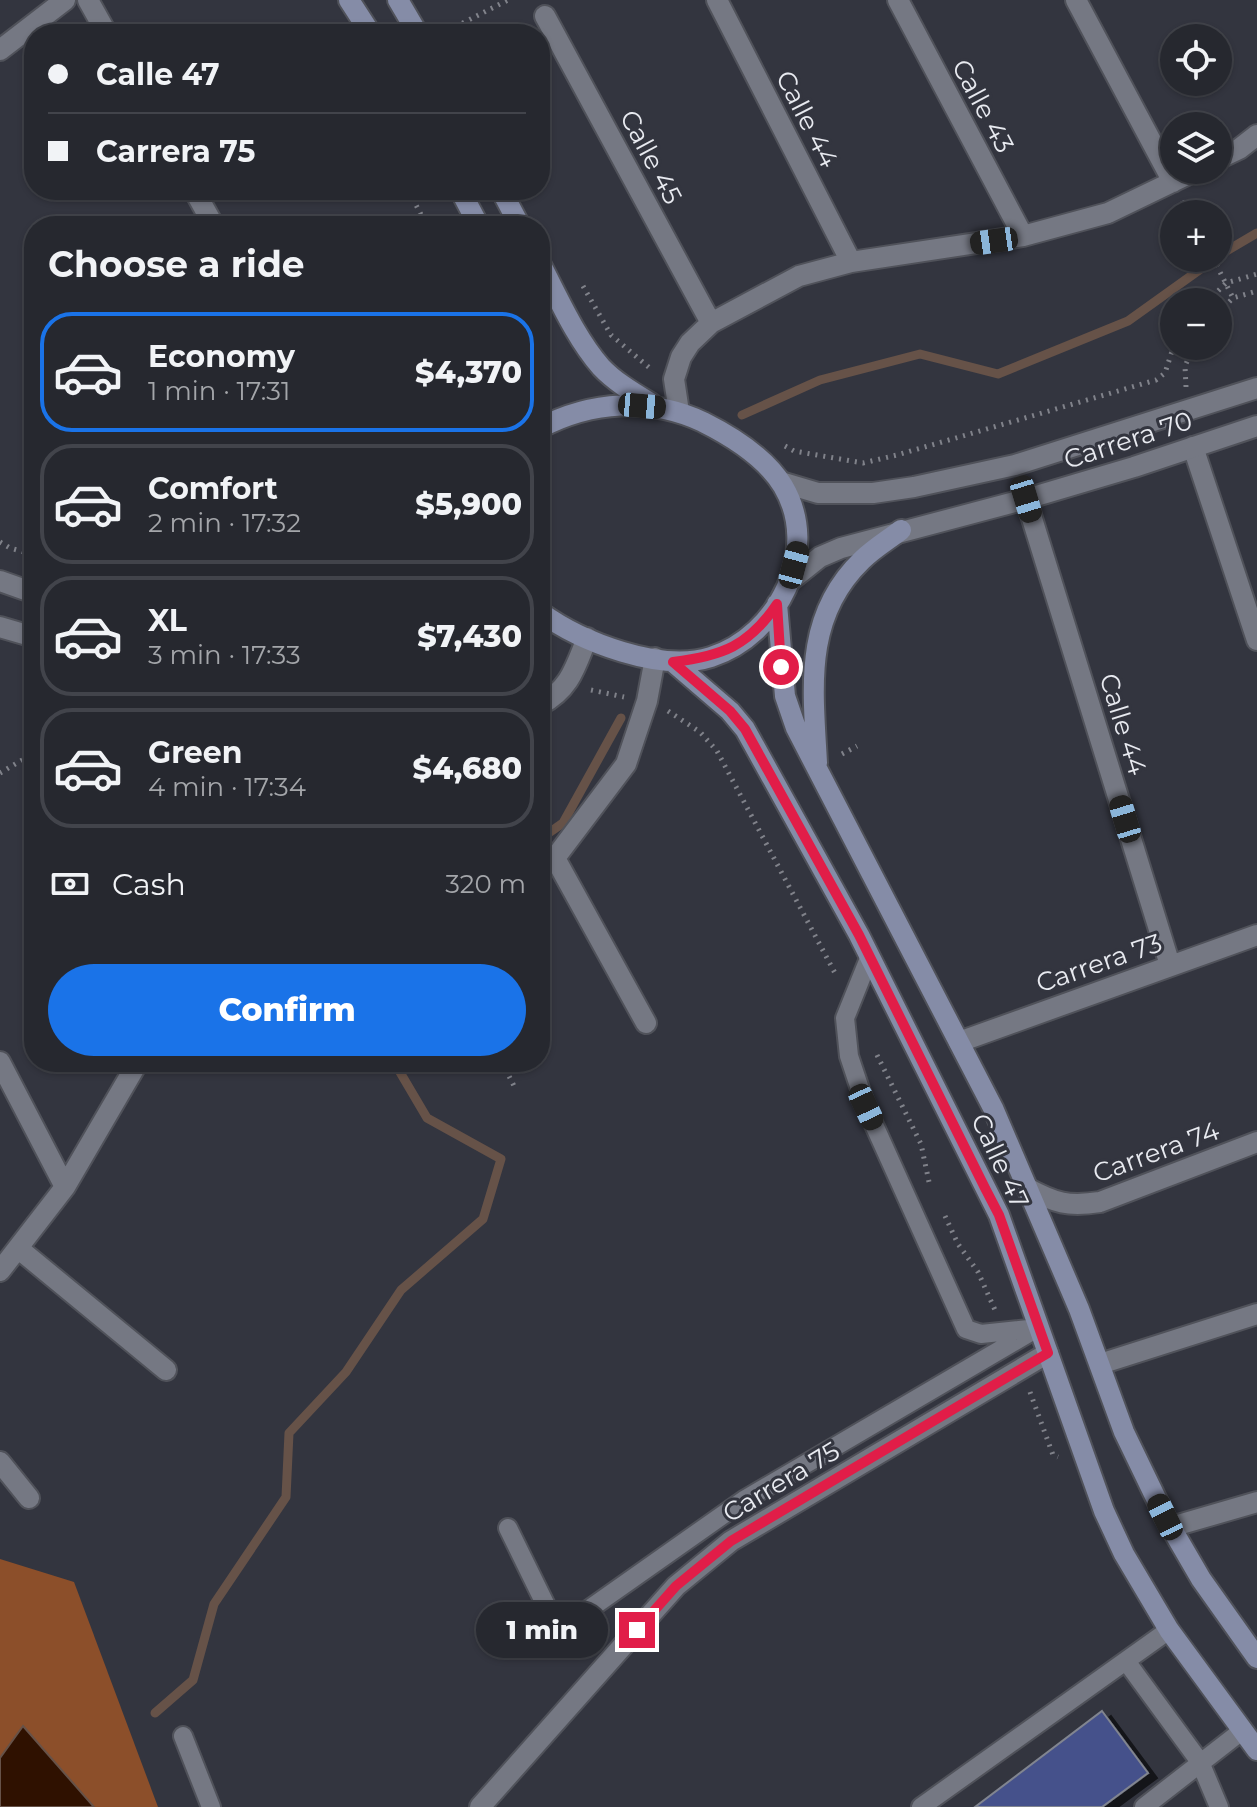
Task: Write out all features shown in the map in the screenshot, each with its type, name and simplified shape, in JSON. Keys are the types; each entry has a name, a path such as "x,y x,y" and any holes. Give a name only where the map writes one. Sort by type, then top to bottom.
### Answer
{"main road":[{"path":"349,0 365,24"},
{"path":"398,0 412,24"},
{"path":"550,281 584,344 602,368 621,385 669,410 723,431 757,457 781,482 796,520 798,548 790,581 752,636 709,658 664,660 587,638 550,618"},
{"path":"550,424 582,410 601,406 625,404 669,410"},
{"path":"817,767 813,668 818,634 834,594 862,560 901,530"},
{"name":"Calle 47","path":"777,604 785,696 796,728 993,1108 1100,1364 1124,1432 1171,1527 1201,1579 1257,1658"},
{"name":"Calle 47","path":"664,660 730,711 745,729 870,956 999,1215 1104,1511 1124,1554 1169,1630 1257,1750"}],"street":[{"path":"34,24 65,0"},
{"path":"88,0 101,24"},
{"name":"Calle 44","path":"717,0 851,262"},
{"name":"Calle 43","path":"898,0 1023,236"},
{"path":"1076,0 1160,158"},
{"name":"Calle 45","path":"545,16 549,24"},
{"name":"Calle 45","path":"550,25 711,323"},
{"path":"0,50 24,32"},
{"path":"1232,152 1257,135"},
{"path":"669,410 674,379 685,350 711,323 799,276 851,262 1023,236 1108,213 1169,184"},
{"name":"Carrera 70","path":"781,482 818,493 873,493 914,487 1015,465 1257,388"},
{"name":"Carrera 70","path":"790,581 820,557 841,548 1026,499 1257,426"},
{"path":"1193,447 1257,640"},
{"name":"Calle 44","path":"1026,499 1170,965"},
{"path":"0,581 24,589"},
{"path":"0,627 24,634"},
{"path":"550,700 569,681 587,638"},
{"path":"646,1023 555,858 626,764 664,660"},
{"name":"Carrera 73","path":"959,1042 1257,935"},
{"path":"0,1062 65,1187"},
{"path":"0,1271 65,1187 132,1072"},
{"name":"Carrera 74","path":"1027,1188 1054,1202 1075,1206 1100,1202 1257,1142"},
{"path":"19,1249 166,1370"},
{"path":"1100,1364 1257,1314"},
{"name":"Carrera 75","path":"480,1807 676,1586 731,1541 1048,1353"},
{"path":"0,1462 29,1498"},
{"path":"1171,1527 1257,1502"}],"lane":[{"path":"870,956 845,1018 849,1056 866,1107 948,1294 966,1329 981,1334 1039,1327"},
{"path":"508,1528 554,1622 568,1624 744,1500 1039,1327"},
{"path":"921,1807 1169,1630"},
{"path":"1126,1661 1200,1762 1219,1807"},
{"path":"1144,1807 1243,1730"},
{"path":"183,1736 211,1807"}],"path":[{"path":"461,24 508,0"},
{"path":"1220,272 1233,298 1257,291"},
{"path":"1221,288 1226,283 1257,274"},
{"path":"583,285 611,335 654,372 674,379"},
{"path":"778,442 794,451 863,463 1156,380 1165,373 1169,360"},
{"path":"1186,411 1185,366 1188,360"},
{"path":"0,542 24,552"},
{"path":"0,773 24,759"},
{"path":"507,1072 515,1088"}],"shaded area":[{"path":"0,1559 74,1582 158,1807 0,1807"},
{"path":"23,1726 94,1807 0,1807 0,1758"}],"building":[{"path":"1102,1711 1148,1773 1102,1807 975,1807"}],"waterway":[{"path":"1232,248 1257,233"},
{"path":"742,415 820,380 920,354 998,374 1128,321 1196,272"},
{"path":"550,832 563,823 621,718"},
{"path":"155,1713 193,1680 214,1604 286,1497 289,1433 346,1372 401,1290 483,1219 501,1159 427,1118 400,1072"}],"route":[{"path":"637,1630 676,1586 731,1541 1048,1353 999,1215 859,935 779,786 745,729 730,711 673,662 709,658 731,648 752,636 777,604 781,667"}]}
